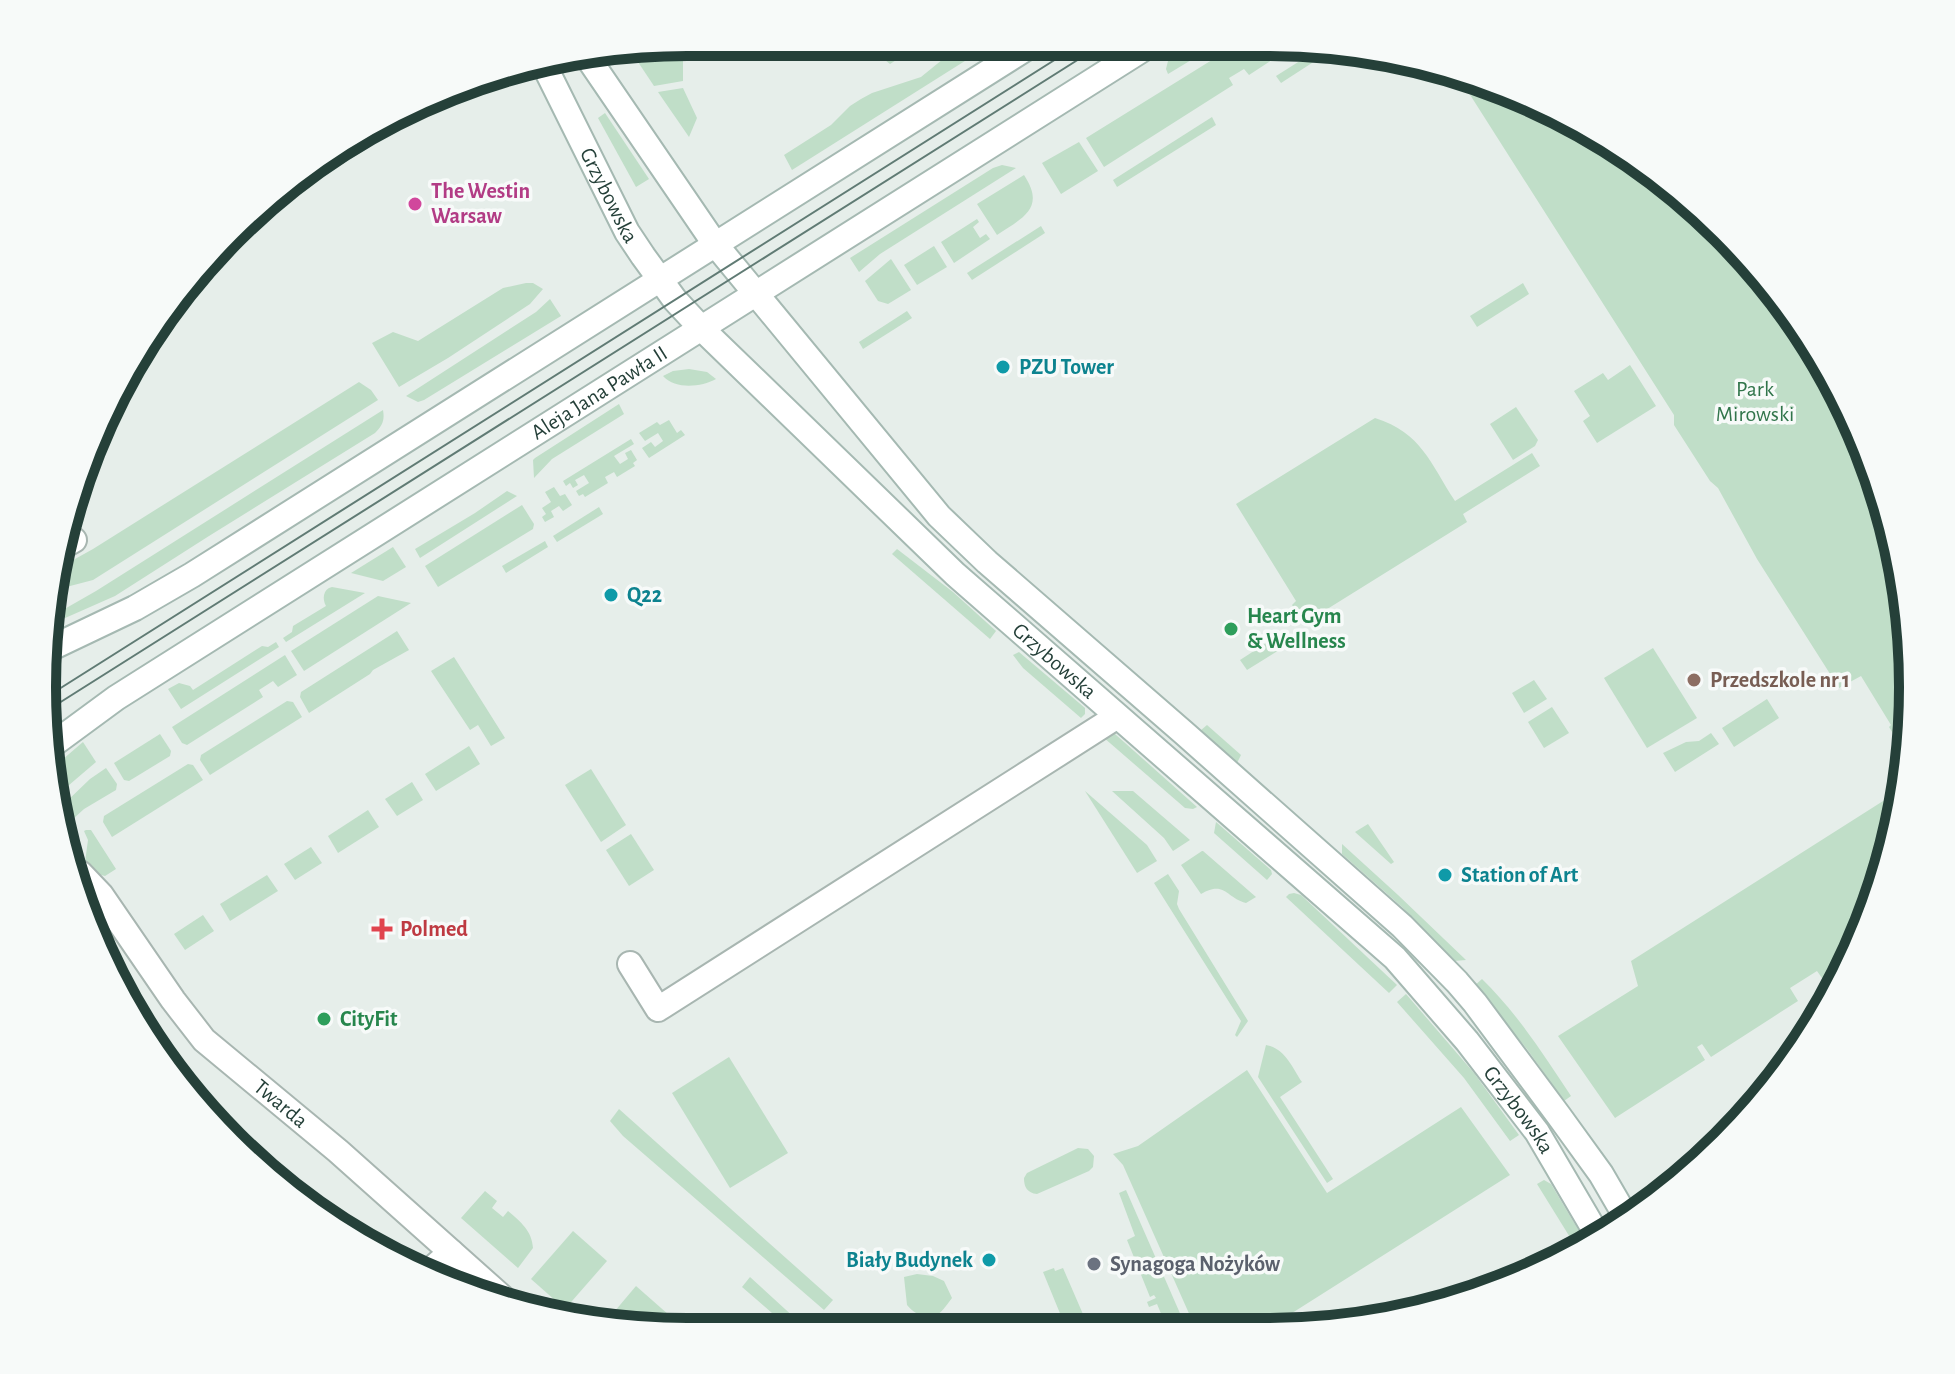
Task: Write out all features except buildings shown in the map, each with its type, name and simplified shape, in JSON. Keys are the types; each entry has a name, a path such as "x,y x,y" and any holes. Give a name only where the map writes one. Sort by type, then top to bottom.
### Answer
{"street":[{"path":"57,645 175,585 1014,56"},
{"name":"Aleja Jana Pawła II","path":"58,740 116,698 1132,56"},
{"name":"Grzybowska","path":"592,63 715,244 932,508 987,562 1402,926 1475,1003 1593,1162 1622,1210"},
{"name":"Grzybowska","path":"548,72 627,232 675,300 955,574 1395,958 1467,1041 1537,1132 1593,1228"},
{"path":"630,964 658,1009 1116,717"},
{"name":"Twarda","path":"86,879 101,895 204,1040 338,1151 490,1287"},
{"path":"436,1265 451,1252"}],"green space":[{"path":"683,56 683,81 654,86 635,58"},
{"path":"880,56 902,56 890,64"},
{"path":"947,56 973,56 792,170 784,155 831,125 850,106 872,93 921,77"},
{"path":"1171,56 1198,56 1168,74"},
{"path":"1218,56 1278,56 1249,75 1244,69 1229,78 1233,85 1104,167 1086,138"},
{"path":"1306,57 1320,58 1281,83 1276,76"},
{"name":"Park Mirowski","path":"1465,87 1547,121 1619,162 1652,186 1714,241 1769,303 1793,336 1834,408 1851,446 1877,524 1887,564 1898,646 1897,740 1861,676 1839,688 1757,559 1718,488 1710,481 1674,425 1674,415"},
{"path":"683,88 697,118 689,137 658,92"},
{"path":"605,113 649,179 636,187 598,118"},
{"path":"1212,117 1216,125 1117,187 1113,180"},
{"path":"1079,142 1098,171 1061,194 1042,163"},
{"path":"1002,165 1016,168 880,254 859,272 850,258"},
{"path":"1024,175 1033,196 1032,204 1023,217 997,235 977,204"},
{"path":"977,219 979,222 973,227 980,238 986,234 990,239 954,263 941,242"},
{"path":"1041,226 1045,233 972,280 967,273"},
{"path":"934,246 947,267 917,285 904,265"},
{"path":"891,259 911,290 888,304 878,301 865,281"},
{"path":"526,283 543,289 530,304 399,387 372,343 393,332 418,341 503,288"},
{"path":"1523,283 1529,294 1477,327 1470,316"},
{"path":"550,299 561,316 424,400 418,402 406,396 536,312"},
{"path":"907,311 912,318 863,349 859,342"},
{"path":"1630,365 1656,406 1597,443 1583,421 1590,416 1574,391 1603,373 1608,380"},
{"path":"689,369 707,372 716,379 689,386 675,384 663,376"},
{"path":"359,382 371,390 378,400 93,580 64,588 68,563"},
{"path":"619,404 624,414 552,459 534,478 535,458"},
{"path":"1516,407 1538,440 1535,446 1513,460 1490,424"},
{"path":"383,410 382,423 375,433 115,596 59,620 60,611"},
{"path":"1375,418 1391,424 1414,441 1455,501 1532,453 1540,466 1463,514 1467,522 1308,621 1304,615 1300,618 1292,605 1296,601 1236,504"},
{"path":"669,420 677,433 681,430 685,435 649,458 642,448 651,442 655,447 663,441 658,433 645,441 639,433 657,422 660,425"},
{"path":"631,439 634,444 614,456 620,464 628,459 625,453 631,450 637,460 633,463 635,466 617,477 614,472 605,477 608,483 585,497 583,494 579,496 576,491 589,483 584,475 575,480 578,485 573,488 570,483 566,486 563,481"},
{"path":"554,487 560,496 565,494 572,505 563,511 559,506 551,511 554,517 545,522 542,517 546,514 542,508 551,502 545,492"},
{"path":"507,491 517,496 420,558 415,549"},
{"path":"522,505 534,524 533,529 438,587 425,566"},
{"path":"599,507 603,514 557,542 553,536"},
{"path":"545,541 548,547 506,573 502,566"},
{"path":"393,547 406,567 383,581 351,573"},
{"path":"897,549 953,592 996,631 990,639 892,554"},
{"path":"332,587 365,593 286,642 283,638 292,632 293,626 326,606 324,595"},
{"path":"378,596 411,603 304,671 291,651"},
{"path":"397,631 409,650 309,713 300,697 301,692"},
{"path":"1280,634 1287,645 1247,670 1240,660"},
{"path":"276,642 279,647 181,709 168,689 179,683 193,690 262,646 268,647"},
{"path":"1653,648 1697,718 1647,748 1604,678"},
{"path":"1019,652 1085,708 1081,718 1023,668 1013,655"},
{"path":"285,655 297,675 278,687 273,681 259,690 263,697 187,745 182,743 172,727"},
{"path":"454,657 505,738 491,746 478,725 470,730 431,671"},
{"path":"1534,680 1547,699 1524,713 1512,693"},
{"path":"1767,699 1779,718 1734,747 1722,728"},
{"path":"287,701 293,702 302,717 210,775 200,760 201,755"},
{"path":"1552,707 1569,733 1544,748 1528,722"},
{"path":"1207,725 1241,755 1237,763 1200,731"},
{"path":"1711,733 1719,744 1675,772 1663,753 1686,742 1699,741"},
{"path":"160,734 171,751 170,756 129,781 124,780 114,763"},
{"path":"1115,734 1197,807 1185,808 1103,737"},
{"path":"83,742 96,762 64,789 60,761"},
{"path":"469,746 480,764 436,791 425,774"},
{"path":"188,764 193,765 203,780 112,837 103,822 104,816"},
{"path":"106,768 117,784 116,790 73,819 67,802"},
{"path":"591,769 626,825 601,842 565,785"},
{"path":"412,782 423,800 397,816 385,799"},
{"path":"1085,791 1147,845 1157,861 1137,873"},
{"path":"1112,791 1133,791 1190,840 1173,851 1164,838"},
{"path":"1889,797 1866,890 1825,982 1817,971 1790,988 1798,1001 1711,1057 1702,1044 1697,1047 1705,1060 1615,1118 1558,1036 1638,986 1631,961"},
{"path":"368,810 379,827 338,853 328,836"},
{"path":"1216,822 1271,870 1272,874 1267,880 1214,833"},
{"path":"1368,824 1394,862 1391,864 1355,832"},
{"path":"86,830 91,830 116,869 105,876 89,872 85,862"},
{"path":"631,834 654,870 629,886 606,850"},
{"path":"1342,844 1466,960 1454,961 1402,907 1342,854"},
{"path":"311,847 322,863 295,880 284,864"},
{"path":"1203,851 1256,897 1246,903 1221,889 1201,894 1181,865"},
{"path":"1168,874 1179,891 1179,909 1248,1021 1237,1037 1235,1035 1241,1021 1154,883"},
{"path":"267,875 278,891 230,921 220,904"},
{"path":"1294,893 1301,895 1397,985 1389,993 1286,897"},
{"path":"203,915 214,931 185,950 174,934"},
{"path":"1482,979 1518,1020 1571,1096 1564,1101 1527,1049 1474,986"},
{"path":"1406,994 1474,1073 1519,1135 1510,1141 1464,1078 1397,1002"},
{"path":"1266,1045 1283,1054 1302,1082 1280,1097 1333,1179 1327,1183 1258,1077"},
{"path":"729,1057 788,1153 730,1188 672,1093"},
{"path":"1247,1070 1327,1193 1461,1107 1510,1175 1285,1318 1191,1318 1123,1165 1113,1154 1138,1146"},
{"path":"619,1109 833,1300 824,1310 623,1136 610,1121"},
{"path":"1078,1148 1088,1149 1094,1156 1093,1167 1089,1171 1037,1194 1027,1189 1024,1178 1027,1173"},
{"path":"1544,1180 1551,1184 1581,1235 1572,1240 1537,1184"},
{"path":"1126,1190 1182,1318 1163,1318 1157,1304 1149,1307 1147,1302 1156,1298 1154,1295 1150,1297 1127,1240 1135,1236 1119,1193"},
{"path":"485,1191 497,1201 492,1208 503,1217 508,1211 528,1232 533,1248 518,1268 461,1218"},
{"path":"573,1231 607,1261 567,1307 561,1305 531,1279"},
{"path":"1063,1268 1085,1318 1062,1318 1043,1272"},
{"path":"917,1274 944,1281 952,1298 934,1316 921,1316 907,1305 904,1277"},
{"path":"750,1277 795,1318 768,1318 772,1313 742,1287"},
{"path":"636,1286 672,1318 646,1317 613,1314"}],"tram line":[{"path":"56,691 1061,56"},
{"path":"56,705 1084,56"}],"place":[{"name":"The Westin Warsaw","path":"415,204"},
{"name":"PZU Tower","path":"1003,367"},
{"name":"Q22","path":"611,595"},
{"name":"Heart Gym & Wellness","path":"1231,629"},
{"name":"Przedszkole nr 1","path":"1694,680"},
{"name":"Station of Art","path":"1445,875"},
{"name":"Polmed","path":"382,929"},
{"name":"CityFit","path":"324,1019"},
{"name":"Biały Budynek","path":"989,1260"},
{"name":"Synagoga Nożyków","path":"1094,1264"}]}
